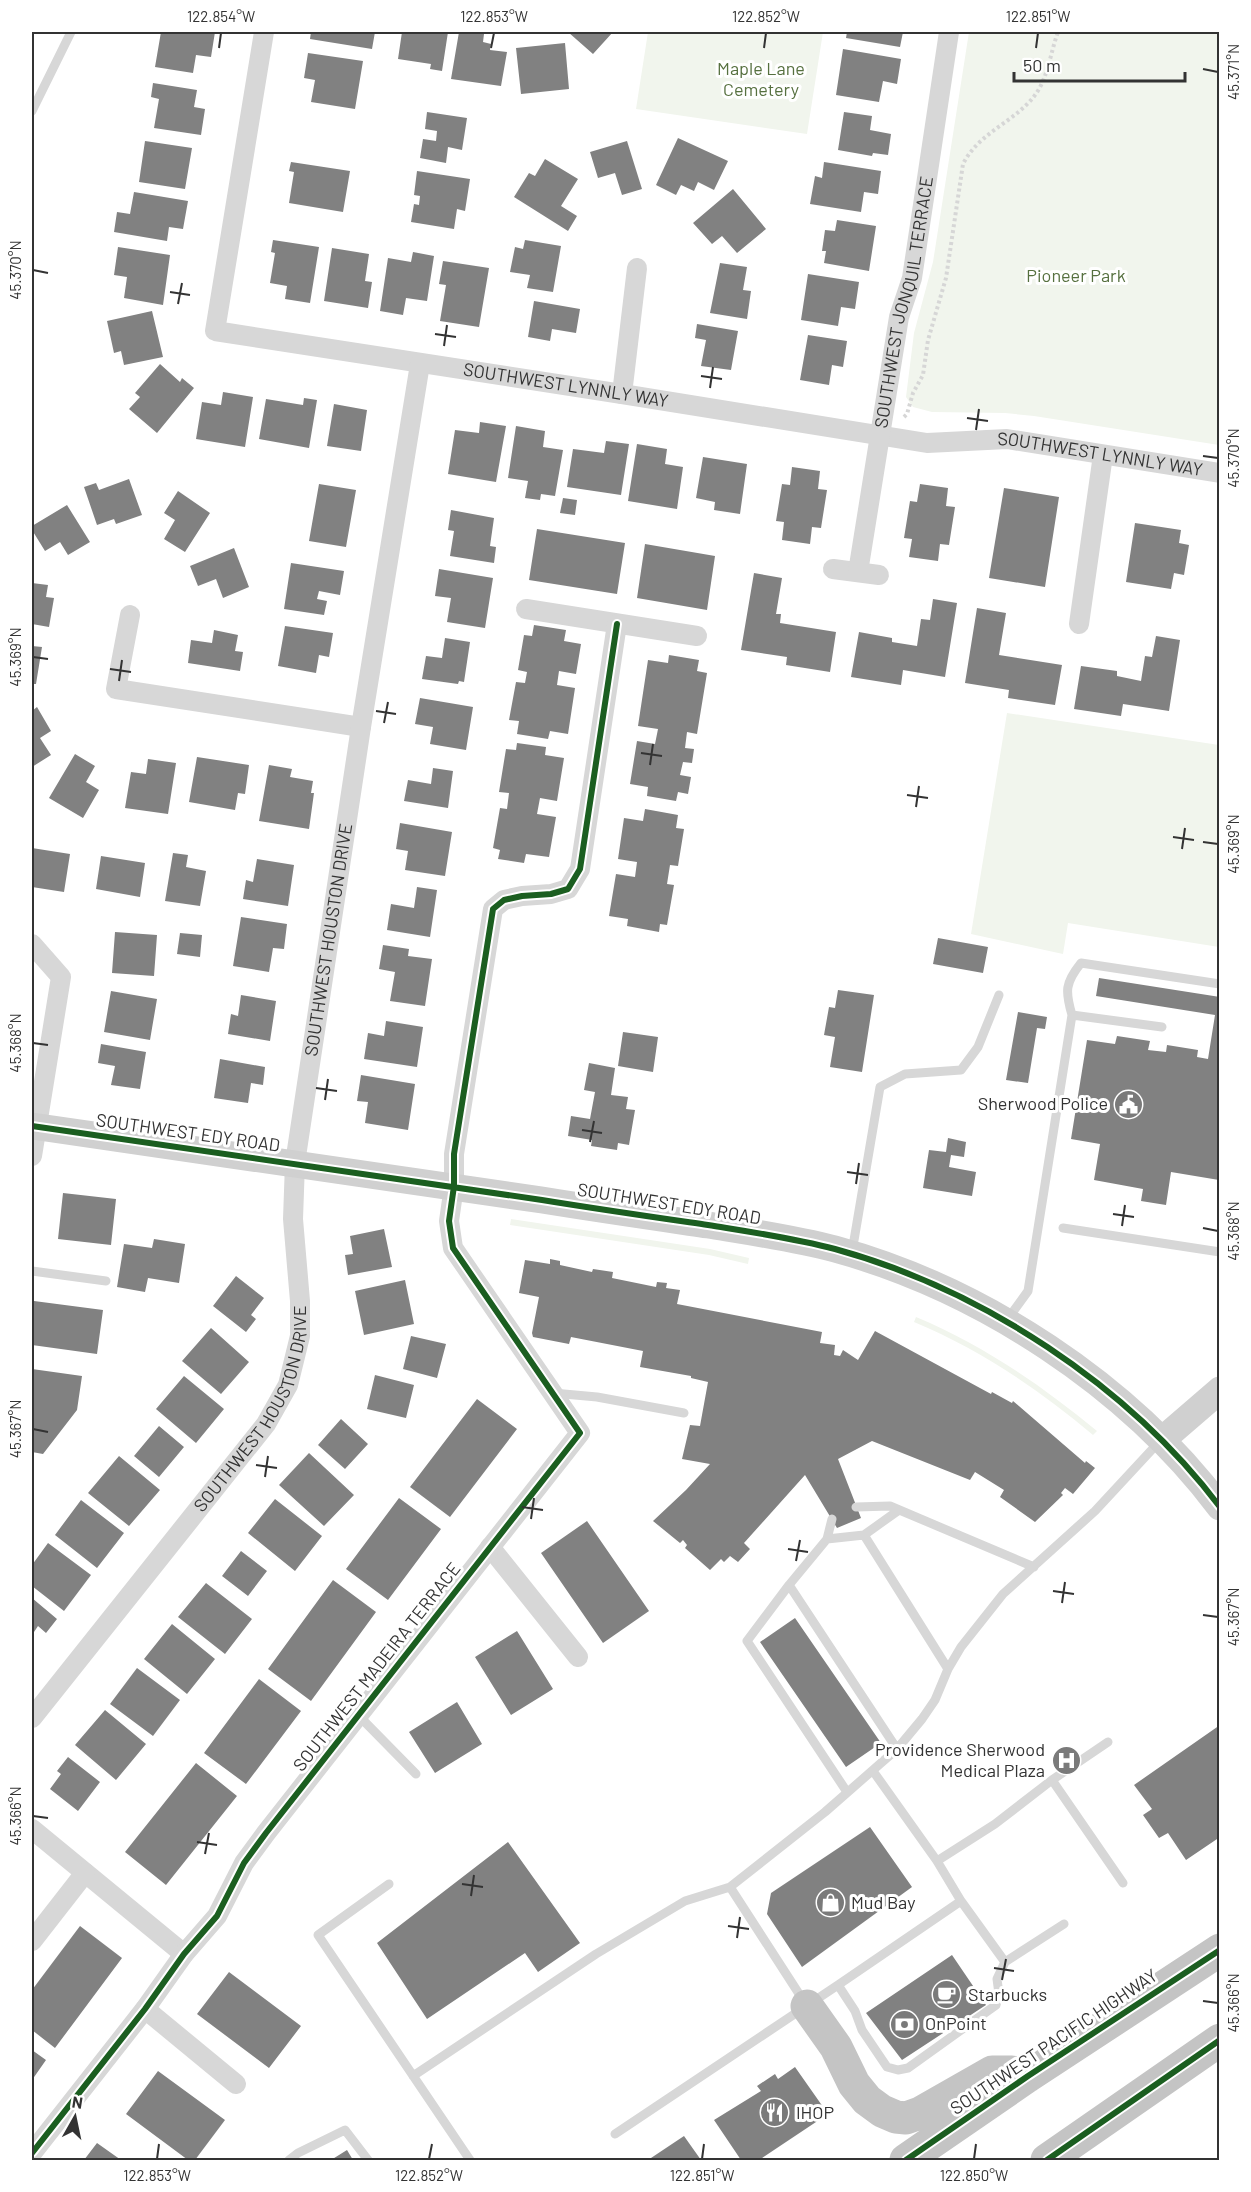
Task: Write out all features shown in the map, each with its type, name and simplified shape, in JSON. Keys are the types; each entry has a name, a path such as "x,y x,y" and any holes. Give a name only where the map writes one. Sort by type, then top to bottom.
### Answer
{"highway":[{"name":"SOUTHWEST PACIFIC HIGHWAY","path":"906,2160 1028,2076 1220,1950"},
{"path":"807,2006 836,2047 854,2084 867,2100 882,2111 896,2116 906,2118 920,2113 992,2072 1012,2072 1028,2076"},
{"path":"1047,2160 1220,2040"}],"main road":[{"name":"SOUTHWEST EDY ROAD","path":"33,1126 454,1186 786,1238 851,1254 925,1281 1006,1322 1064,1358 1162,1440 1200,1480 1220,1507"},
{"path":"1162,1440 1220,1390"}],"street":[{"name":"SOUTHWEST LYNNLY WAY","path":"264,32 215,332 622,394 927,444 1007,440 1220,473"},
{"name":"SOUTHWEST JONQUIL TERRACE","path":"858,572 899,317 912,278 949,32"},
{"path":"622,394 637,268"},
{"name":"SOUTHWEST HOUSTON DRIVE","path":"32,1719 266,1424 288,1385 300,1336 300,1301 293,1219 295,1163 361,728 420,364"},
{"path":"1079,624 1103,455"},
{"path":"833,569 879,575"},
{"path":"526,609 697,636"},
{"path":"130,615 116,689 361,728"},
{"name":"SOUTHWEST MADEIRA TERRACE","path":"32,2152 145,2009 184,1954 217,1916 244,1863 266,1833 580,1432 453,1248 449,1221 454,1186 454,1154 493,909 504,900 551,894 568,889 580,869 617,624"},
{"path":"32,944 61,977 33,1126 32,1155"},
{"path":"490,1547 578,1657"},
{"path":"32,1829 184,1954"},
{"path":"32,1941 85,1873"},
{"path":"145,2009 236,2084"}],"lane":[{"path":"32,111 36,91 71,32"},
{"path":"1006,1322 1028,1291 1072,1015 1067,996 1069,978 1081,963 1220,984"},
{"path":"851,1254 880,1087 904,1074 961,1070 978,1047 999,995"},
{"path":"1072,1015 1162,1027"},
{"path":"1063,1228 1220,1252"},
{"path":"32,1271 106,1281"},
{"path":"552,1392 597,1397 684,1413"},
{"path":"413,2076 596,1954 685,1901 730,1887 873,1771 897,1749 922,1719 935,1700 948,1669 968,1637 1002,1594 1095,1511 1162,1440"},
{"path":"856,1507 890,1506 1034,1567"},
{"path":"827,1539 864,1535 899,1510"},
{"path":"832,1519 827,1539 747,1641 848,1792"},
{"path":"864,1535 948,1669"},
{"path":"789,1585 897,1749"},
{"path":"358,1715 416,1773"},
{"path":"937,1861 995,1824 1052,1780 1108,1742"},
{"path":"873,1771 1005,1962"},
{"path":"1052,1780 1123,1883"},
{"path":"388,1884 318,1935 470,2160"},
{"path":"730,1887 807,2006"},
{"path":"615,2134 961,1901"},
{"path":"838,1985 855,2011 862,2030 887,2067 898,2070 908,2068 996,2005 999,1994 997,1979 1005,1962 1064,1924"},
{"path":"289,2160 298,2153 345,2130 368,2160"}],"path":[{"path":"880,436 907,414 913,393 923,375 928,340 946,278 963,164 969,152 977,144 1018,111 1038,90 1049,64 1058,32"}],"green space":[{"name":"Maple Lane Cemetery","path":"648,32 823,32 807,134 636,109"},
{"name":"Pioneer Park","path":"969,32 1219,32 1219,445 1034,416 1005,413 932,412 913,407 906,397 914,333 933,262"},
{"path":"1007,713 1219,745 1219,947 1068,923 1063,954 971,934"},
{"path":"511,1219 710,1249 749,1258 748,1264 709,1255 510,1225"},
{"path":"916,1317 965,1340 1011,1367 1097,1431 1093,1435 1030,1386 963,1345 914,1322"}],"building":[{"path":"161,32 215,32 211,57 196,55 193,73 155,67"},
{"path":"311,32 375,32 372,49 310,39"},
{"path":"402,32 448,32 442,71 430,69 431,64 398,59"},
{"path":"459,32 484,34 483,42 491,44 490,50 507,52 501,86 451,79"},
{"path":"568,32 613,32 593,54"},
{"path":"847,32 903,32 900,47 846,38"},
{"path":"565,43 569,89 521,94 516,48"},
{"path":"843,49 901,59 897,84 883,81 879,102 836,95"},
{"path":"308,53 363,61 355,109 311,102 315,80 304,78"},
{"path":"153,83 197,90 194,107 205,109 201,135 154,128 159,99 151,97"},
{"path":"427,112 467,118 462,150 448,147 446,163 420,158 423,139 436,141 437,131 425,129"},
{"path":"844,112 872,116 870,130 891,134 888,155 873,153 872,156 838,150"},
{"path":"678,138 728,161 714,190 698,182 694,191 681,185 676,195 656,185"},
{"path":"145,141 192,148 185,189 139,182"},
{"path":"627,141 642,189 622,195 615,173 598,178 590,152"},
{"path":"545,159 578,179 561,206 577,216 568,231 514,197 529,173 535,176"},
{"path":"291,162 350,171 343,212 289,203 294,172 289,171"},
{"path":"824,162 881,171 878,194 864,192 861,212 810,204 815,176 822,178"},
{"path":"417,171 470,179 465,211 457,209 454,229 411,222 414,204 419,205 420,196 414,195"},
{"path":"733,189 766,229 737,253 722,236 712,244 693,223"},
{"path":"134,192 188,201 183,229 169,227 167,241 114,232 117,212 130,214"},
{"path":"837,220 876,226 869,271 824,263 826,251 822,251 825,230 835,231"},
{"path":"273,240 319,247 310,303 285,299 287,286 270,283 275,253 271,252"},
{"path":"525,240 561,246 553,292 527,288 530,275 510,272 515,247 523,249"},
{"path":"118,247 170,255 163,305 124,298 127,277 114,275"},
{"path":"332,248 369,254 365,281 372,282 368,308 324,301"},
{"path":"413,252 434,256 427,301 406,298 403,315 380,311 388,258 411,262"},
{"path":"443,261 489,268 479,327 440,321 446,285 439,284"},
{"path":"720,263 747,267 743,290 751,291 747,319 710,313"},
{"path":"808,274 859,282 855,309 841,307 838,326 801,320"},
{"path":"534,301 580,309 576,333 552,329 550,341 528,337"},
{"path":"152,311 163,357 124,365 121,351 114,353 107,321"},
{"path":"697,324 738,331 731,370 701,366 706,340 695,338"},
{"path":"808,335 847,341 843,367 832,365 829,385 800,380"},
{"path":"160,364 180,382 182,378 194,388 157,433 129,409 140,397 135,393"},
{"path":"223,392 253,397 245,447 196,439 202,402 221,405"},
{"path":"304,398 317,400 309,448 259,439 266,399 303,405"},
{"path":"334,404 367,410 361,451 327,446"},
{"path":"480,422 506,426 496,482 448,474 455,430 479,433"},
{"path":"516,426 545,431 543,447 563,450 555,496 541,494 540,500 525,498 528,481 508,478"},
{"path":"606,441 629,444 621,495 567,487 573,449 604,453"},
{"path":"637,444 667,449 665,464 683,467 677,509 628,501"},
{"path":"703,457 747,464 740,514 714,510 715,502 696,498"},
{"path":"792,467 820,471 818,489 827,490 821,528 812,527 810,544 782,540 784,522 776,521 782,484 790,485"},
{"path":"129,479 142,515 116,524 114,519 97,525 84,487 96,483 99,490"},
{"path":"319,484 356,490 346,547 309,541"},
{"path":"920,484 948,488 946,506 955,507 949,545 940,544 938,561 909,557 912,539 904,538 910,501 917,502"},
{"path":"1004,488 1059,497 1045,587 989,578"},
{"path":"178,491 210,513 185,552 164,539 175,520 164,513"},
{"path":"563,498 577,500 575,515 560,513"},
{"path":"67,505 90,542 68,555 60,542 45,551 32,530 32,526"},
{"path":"451,510 494,518 490,546 496,547 494,563 450,556 454,531 448,530"},
{"path":"1135,523 1181,530 1179,543 1189,545 1184,575 1174,573 1171,589 1126,582"},
{"path":"537,529 625,543 617,594 529,580"},
{"path":"645,544 715,556 707,610 637,598"},
{"path":"234,548 249,587 223,598 216,579 198,586 190,566"},
{"path":"291,563 344,571 340,595 319,591 317,599 327,601 324,615 284,609"},
{"path":"439,569 493,578 485,628 447,622 451,598 435,596"},
{"path":"754,573 782,578 776,614 781,614 780,623 836,632 830,672 786,665 787,657 741,650"},
{"path":"32,583 48,585 46,597 54,598 49,627 32,624"},
{"path":"933,599 957,603 945,677 903,670 901,685 851,677 859,632 892,638 892,642 917,646 921,619 930,620"},
{"path":"977,608 1006,613 999,655 1062,665 1055,705 1008,698 1009,690 965,683"},
{"path":"534,625 566,630 564,641 581,644 576,674 559,671 557,685 575,688 568,734 550,731 548,739 517,734 519,721 509,720 516,682 525,683 527,672 518,670 524,635 532,636"},
{"path":"285,626 333,633 329,657 319,655 316,673 278,666"},
{"path":"214,630 238,635 235,651 243,652 240,671 188,663 191,640 212,643"},
{"path":"1156,636 1180,640 1169,711 1123,704 1121,716 1074,709 1081,666 1117,671 1117,676 1141,681 1145,656 1152,657"},
{"path":"445,638 470,642 464,682 459,681 458,684 422,679 426,656 442,658"},
{"path":"32,646 42,647 36,684 32,684"},
{"path":"669,655 699,660 697,671 707,673 697,734 687,732 685,748 694,749 692,763 683,762 680,775 691,777 688,794 678,792 676,801 647,796 648,787 630,784 637,741 655,744 658,729 638,726 648,660 668,663"},
{"path":"420,698 473,707 466,750 430,744 433,727 415,724"},
{"path":"37,707 51,731 40,738 51,755 32,767 32,711"},
{"path":"517,743 546,747 545,755 564,758 557,801 540,798 537,814 556,817 549,857 526,854 524,863 498,859 500,850 493,848 500,808 507,809 509,793 499,792 506,749 516,750"},
{"path":"75,754 95,766 86,782 99,790 83,818 49,798"},
{"path":"197,757 249,765 245,794 238,793 235,810 189,802"},
{"path":"148,759 176,763 168,814 125,808 131,772 146,774"},
{"path":"269,765 292,769 290,777 313,781 311,793 314,793 309,829 259,821"},
{"path":"433,768 453,771 448,808 404,801 408,780 431,784"},
{"path":"645,809 678,815 676,828 684,829 678,866 670,865 667,884 674,885 667,925 660,924 659,932 627,926 628,919 609,916 616,874 635,877 637,862 618,859 624,818 643,821"},
{"path":"400,823 452,832 445,876 405,870 408,851 396,849"},
{"path":"32,848 70,854 64,892 32,887"},
{"path":"173,853 188,855 186,867 206,871 200,906 165,901"},
{"path":"101,856 145,863 140,897 96,889"},
{"path":"257,859 294,865 288,906 243,899 246,880 253,882"},
{"path":"417,887 437,890 430,937 387,930 391,904 414,908"},
{"path":"241,917 287,924 284,949 273,948 269,972 233,966"},
{"path":"115,932 157,935 154,976 112,973"},
{"path":"180,933 202,935 200,957 177,954"},
{"path":"938,938 988,947 983,973 933,964"},
{"path":"383,945 409,949 408,956 432,959 425,1006 390,1001 395,972 379,969"},
{"path":"1099,978 1220,997 1219,1180 1171,1172 1166,1205 1141,1201 1143,1189 1094,1180 1100,1144 1071,1139 1087,1040 1115,1044 1117,1036 1150,1041 1148,1050 1166,1052 1167,1045 1198,1050 1197,1057 1208,1059 1215,1015 1096,996"},
{"path":"838,990 874,995 862,1072 830,1067 835,1037 824,1035 829,1007 835,1008"},
{"path":"111,991 157,999 150,1040 104,1032"},
{"path":"241,995 276,1001 270,1041 228,1034 231,1014 238,1016"},
{"path":"1018,1012 1047,1017 1045,1029 1037,1028 1028,1083 1006,1080"},
{"path":"386,1021 423,1027 417,1067 364,1059 368,1033 384,1036"},
{"path":"623,1032 658,1037 653,1072 618,1066"},
{"path":"101,1044 146,1052 140,1089 111,1085 115,1066 98,1063"},
{"path":"220,1059 265,1067 263,1085 251,1083 248,1103 214,1098"},
{"path":"589,1063 615,1068 611,1095 628,1097 626,1109 635,1110 629,1145 618,1143 617,1150 591,1146 592,1140 568,1136 571,1116 590,1119 595,1092 584,1090"},
{"path":"361,1075 415,1084 408,1130 365,1123 368,1102 357,1101"},
{"path":"948,1138 966,1142 964,1157 951,1155 949,1167 976,1172 972,1196 923,1188 929,1150 946,1152"},
{"path":"63,1193 116,1199 111,1245 58,1239"},
{"path":"384,1229 392,1267 348,1275 345,1255 353,1254 350,1236"},
{"path":"154,1239 185,1244 179,1283 148,1278 145,1292 117,1287 124,1244 152,1248"},
{"path":"550,1259 560,1261 560,1265 592,1272 593,1269 613,1272 612,1278 656,1287 657,1282 667,1283 666,1288 680,1290 677,1304 822,1332 820,1343 835,1345 834,1355 840,1356 843,1350 858,1360 875,1331 991,1394 992,1392 1012,1403 1013,1401 1085,1463 1086,1461 1095,1468 1073,1494 1065,1488 1061,1493 1063,1495 1035,1522 1000,1497 1004,1490 975,1472 970,1480 872,1441 838,1459 861,1518 837,1528 805,1475 744,1543 750,1549 738,1562 730,1556 724,1562 721,1559 710,1570 685,1548 687,1545 683,1540 680,1543 653,1521 710,1464 682,1459 690,1425 700,1426 708,1382 691,1378 691,1376 640,1367 643,1351 571,1337 569,1344 533,1337 539,1297 519,1293 525,1260 550,1264"},
{"path":"236,1276 264,1298 251,1315 256,1319 246,1332 213,1306"},
{"path":"405,1280 414,1324 364,1335 355,1291"},
{"path":"34,1301 103,1310 97,1354 32,1345"},
{"path":"211,1328 249,1362 221,1394 182,1361"},
{"path":"411,1336 446,1344 437,1378 403,1369"},
{"path":"32,1369 82,1376 77,1410 43,1454 32,1452"},
{"path":"375,1375 414,1385 406,1418 367,1409"},
{"path":"184,1376 224,1409 196,1443 156,1409"},
{"path":"477,1399 517,1429 450,1517 410,1487"},
{"path":"341,1419 368,1444 345,1469 318,1445"},
{"path":"159,1426 184,1447 159,1477 134,1456"},
{"path":"309,1453 354,1495 324,1526 279,1485"},
{"path":"119,1456 160,1490 129,1526 88,1493"},
{"path":"399,1498 441,1529 388,1600 346,1569"},
{"path":"275,1499 322,1536 295,1571 248,1533"},
{"path":"81,1500 124,1533 97,1568 55,1535"},
{"path":"587,1521 649,1611 603,1643 541,1553"},
{"path":"48,1543 91,1575 64,1611 32,1586 32,1565"},
{"path":"241,1551 267,1571 248,1596 222,1576"},
{"path":"333,1580 376,1612 311,1701 268,1669"},
{"path":"206,1583 252,1619 225,1654 178,1617"},
{"path":"32,1598 57,1619 46,1633 38,1626 32,1635"},
{"path":"795,1618 881,1743 846,1767 760,1642"},
{"path":"172,1624 215,1659 187,1694 144,1659"},
{"path":"517,1631 553,1689 511,1715 475,1657"},
{"path":"137,1668 180,1700 153,1736 110,1704"},
{"path":"259,1679 301,1711 246,1784 204,1753"},
{"path":"457,1702 482,1744 435,1773 409,1732"},
{"path":"105,1710 146,1744 116,1780 75,1745"},
{"path":"1220,1725 1220,1837 1186,1860 1168,1833 1159,1838 1143,1815 1152,1809 1134,1785"},
{"path":"68,1757 100,1782 78,1811 50,1789 61,1774 57,1771"},
{"path":"196,1763 237,1796 166,1885 125,1852"},
{"name":"Mud Bay","path":"870,1827 912,1887 802,1967 767,1914 771,1893"},
{"path":"508,1842 580,1943 538,1972 525,1953 427,2019 377,1943"},
{"path":"80,1926 122,1958 55,2048 32,2030 32,1990"},
{"path":"952,1955 986,2005 902,2060 866,2013"},
{"path":"229,1972 301,2026 269,2068 197,2014"},
{"path":"32,2050 46,2060 32,2080"},
{"name":"IHOP","path":"795,2067 828,2114 759,2160 741,2160 714,2120 761,2091 757,2086 775,2074 778,2079"},
{"path":"158,2071 225,2120 195,2160 188,2160 126,2114"},
{"path":"684,2136 701,2160 648,2160"},
{"path":"97,2143 121,2160 84,2160"},
{"path":"347,2150 353,2160 331,2160"}],"cycle path":[{"path":"32,2153 145,2009 184,1954 217,1916 244,1863 266,1833 580,1433 453,1248 449,1221 454,1186 454,1154 493,909 504,900 551,894 568,889 580,869 617,624"},
{"path":"32,1126 708,1225 788,1238 835,1249 890,1267 944,1289 997,1316 1048,1347 1096,1382 1142,1421 1183,1463 1220,1507"},
{"path":"906,2160 1028,2076 1220,1950"},
{"path":"1047,2160 1220,2040"}],"place":[{"name":"Sherwood Police","path":"1129,1104"},
{"name":"Providence Sherwood Medical Plaza","path":"1066,1760"},
{"name":"Mud Bay","path":"830,1903"},
{"name":"Starbucks","path":"947,1995"},
{"name":"OnPoint","path":"904,2024"},
{"name":"IHOP","path":"775,2113"}]}
